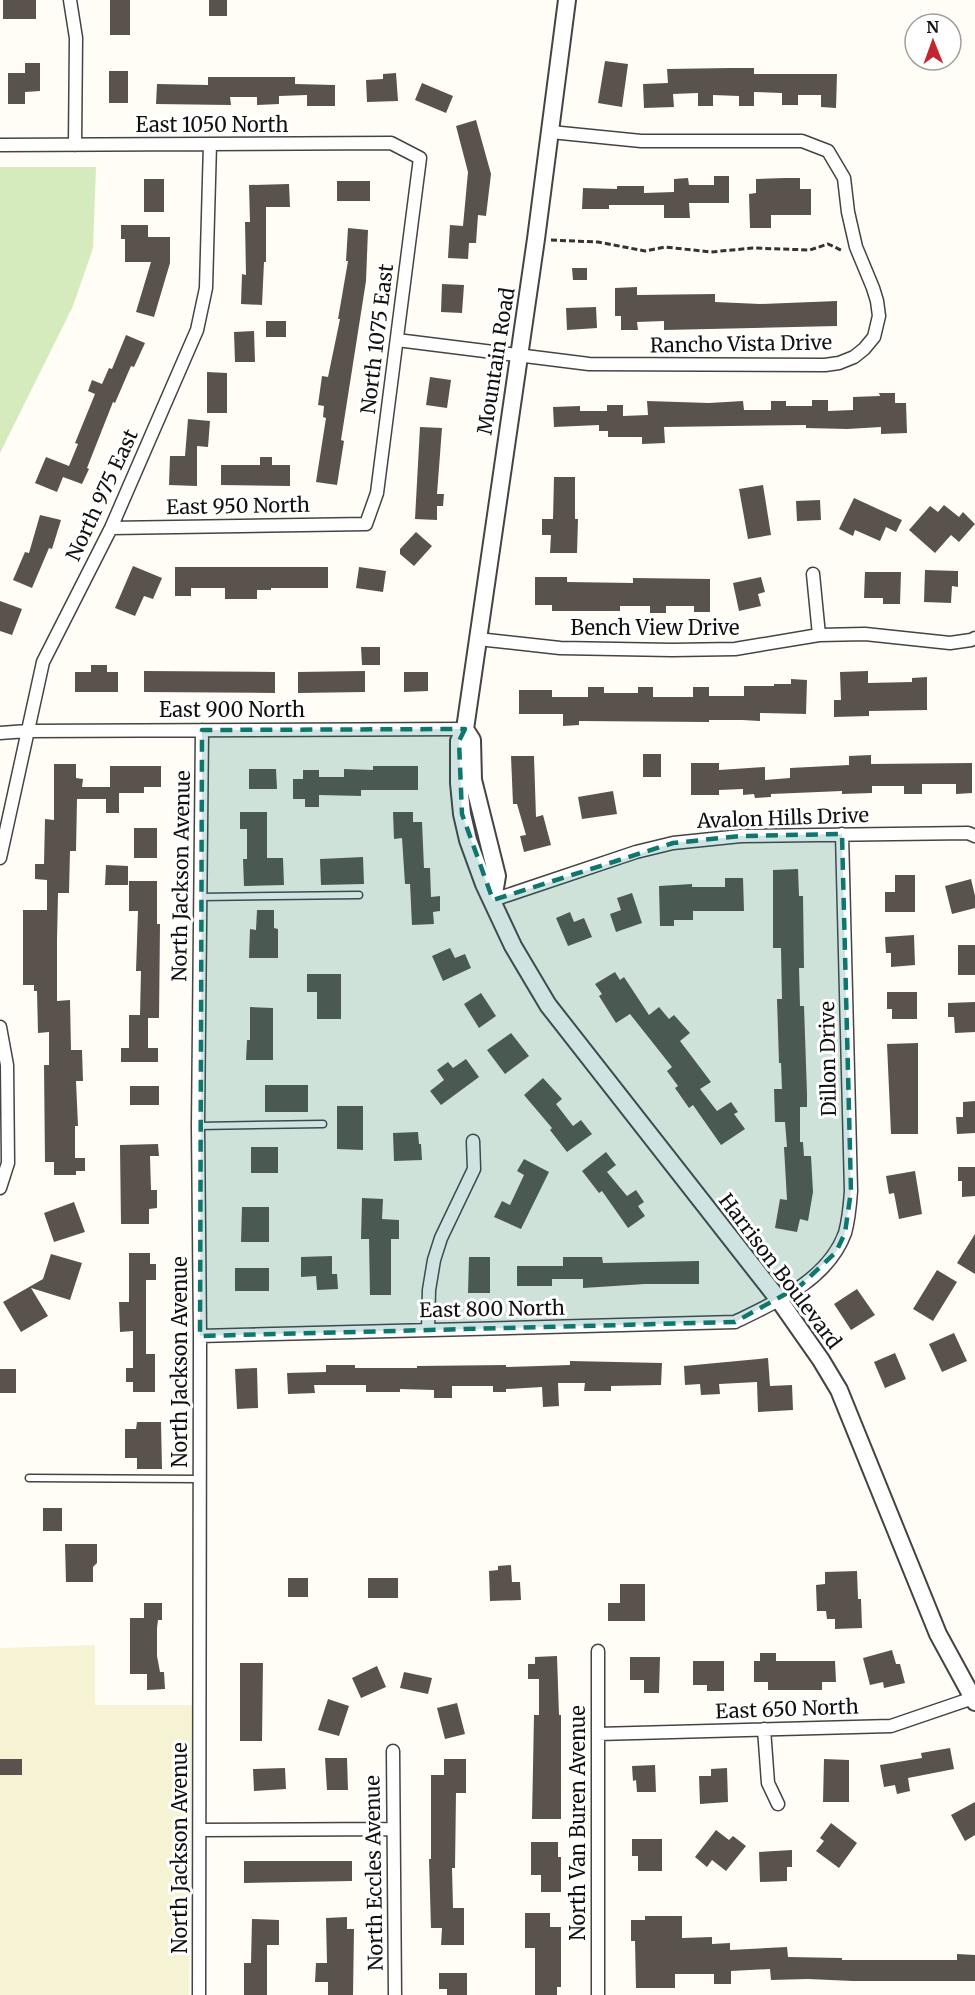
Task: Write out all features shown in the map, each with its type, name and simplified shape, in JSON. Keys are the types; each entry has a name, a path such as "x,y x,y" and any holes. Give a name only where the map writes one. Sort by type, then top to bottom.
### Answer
{"street":[{"path":"70,0 76,38 75,145"},
{"name":"Mountain Road","path":"493,900 496,876 473,780 472,740 465,729 536,239 567,0"},
{"name":"Rancho Vista Drive","path":"397,340 589,364 839,363 854,357 874,337 877,327 877,301 856,247 848,212 844,178 828,151 802,141 641,141 550,132"},
{"name":"East 1050 North","path":"0,145 391,143 420,158"},
{"name":"North 975 East","path":"0,858 43,662 111,528 197,330 206,288 210,144"},
{"name":"North 1075 East","path":"366,524 377,493 420,158"},
{"name":"East 950 North","path":"111,528 366,524"},
{"path":"813,574 819,634"},
{"name":"Bench View Drive","path":"478,639 571,649 672,650 735,649 819,634 865,634 950,643 975,638"},
{"name":"East 900 North","path":"0,733 465,729"},
{"name":"North Jackson Avenue","path":"199,1995 198,1126 202,730"},
{"name":"Avalon Hills Drive","path":"493,900 636,852 674,843 741,836 968,833 975,836"},
{"name":"Dillon Drive","path":"779,1300 818,1273 836,1252 849,1214 851,1191 842,834"},
{"name":"Harrison Boulevard","path":"493,900 513,946 548,1005 779,1300 821,1360 838,1390 939,1634 974,1700"},
{"path":"0,1027 6,1065 8,1163 0,1188"},
{"path":"428,1330 429,1290 434,1260 441,1238 474,1169 473,1141"},
{"name":"East 800 North","path":"200,1336 735,1322 779,1300"},
{"name":"North Van Buren Avenue","path":"598,1651 598,1995"},
{"name":"East 650 North","path":"598,1734 891,1726 974,1700"},
{"path":"764,1729 768,1783 778,1804"},
{"name":"North Eccles Avenue","path":"393,1751 395,1995"},
{"path":"200,1830 393,1829"}],"lane":[{"path":"201,897 359,895"},
{"path":"198,1126 323,1124"},
{"path":"29,1478 199,1479"}],"path":[{"path":"536,239 598,242 645,251 665,247 711,252 753,248 810,250 828,244 842,252 856,247"}],"highlighted area":[{"path":"465,729 459,741 462,814 493,900 673,843 741,836 842,834 851,1191 845,1233 836,1252 800,1286 735,1322 200,1336 202,730"}],"shaded area":[{"path":"95,1645 95,1705 192,1705 189,1995 0,1995 0,1648"}],"green space":[{"path":"0,167 96,167 93,248 73,306 0,453"}],"building":[{"path":"3,0 36,0 36,19 3,19"},
{"path":"110,0 130,0 130,35 110,35"},
{"path":"209,0 227,0 227,16 209,16"},
{"path":"605,61 628,64 622,107 598,103"},
{"path":"25,63 40,63 40,91 25,92 25,104 8,104 8,73 25,73"},
{"path":"754,68 754,74 837,74 836,108 821,107 821,95 798,95 798,105 782,105 782,93 754,92 754,106 739,106 739,96 713,95 713,106 698,106 698,93 673,94 674,107 644,108 643,84 668,83 667,69"},
{"path":"109,71 128,71 128,103 109,103"},
{"path":"396,73 398,101 367,102 366,80 383,79 383,74"},
{"path":"208,77 295,77 295,84 335,85 335,106 307,106 307,95 279,96 279,104 257,105 257,97 230,97 231,105 156,104 157,84 208,85"},
{"path":"422,83 453,96 446,113 415,100"},
{"path":"476,120 491,174 486,216 478,215 476,243 469,243 468,259 448,258 450,225 463,226 468,172 456,126"},
{"path":"714,176 729,176 729,203 689,203 690,218 664,218 664,205 609,205 609,209 582,209 583,188 617,189 617,186 644,186 644,193 674,192 674,179 688,178 689,185 714,185"},
{"path":"800,178 800,189 811,189 811,215 771,215 771,228 750,228 749,194 756,193 756,179"},
{"path":"144,179 164,179 164,212 144,212"},
{"path":"337,181 370,181 370,201 337,201"},
{"path":"289,184 290,207 266,207 266,262 264,262 262,305 241,304 242,274 246,275 245,222 250,222 249,185"},
{"path":"121,225 148,225 148,237 170,237 170,263 154,317 136,312 151,262 125,262 125,239 121,239"},
{"path":"348,228 368,230 366,281 341,440 344,441 337,485 316,482 326,418 323,417 324,406 318,405 322,376 328,377 340,319 338,319 348,261 346,261"},
{"path":"572,268 587,268 587,280 573,280"},
{"path":"442,284 464,285 462,313 441,312"},
{"path":"637,287 637,295 715,294 715,302 760,304 837,301 837,326 664,330 664,321 637,322 638,330 621,330 621,316 615,316 615,288"},
{"path":"596,307 597,328 567,330 566,308"},
{"path":"266,321 286,321 286,337 266,337"},
{"path":"254,331 255,362 235,362 234,332"},
{"path":"126,335 145,343 134,367 131,366 115,403 113,402 82,484 63,477 57,492 35,483 46,457 69,466 78,444 75,443 95,394 88,391 92,380 102,384 109,368 112,369"},
{"path":"207,372 227,373 227,413 207,413"},
{"path":"430,377 451,380 447,408 426,405"},
{"path":"879,393 895,393 895,403 906,403 907,433 881,434 881,427 806,428 806,425 664,427 665,443 642,444 642,437 608,437 608,431 599,431 599,425 554,427 553,407 580,406 580,411 607,411 607,405 623,405 623,416 648,415 647,401 709,403 743,401 744,410 771,410 771,401 786,401 786,406 812,406 812,400 828,400 828,411 853,410 853,397 880,396"},
{"path":"188,419 210,421 208,447 197,446 197,486 169,485 170,456 185,456"},
{"path":"420,427 442,428 437,494 444,494 443,506 437,506 437,520 415,519"},
{"path":"260,457 272,457 272,465 290,465 290,486 221,485 221,465 260,465"},
{"path":"554,477 575,477 575,519 578,519 577,553 550,553 551,535 542,535 542,519 553,519"},
{"path":"763,485 771,535 748,539 739,489"},
{"path":"854,498 902,520 896,532 886,527 880,541 855,530 853,536 839,529"},
{"path":"820,500 821,520 797,521 796,501"},
{"path":"944,505 959,517 963,512 975,524 959,542 951,535 935,553 909,530 930,506 938,512"},
{"path":"40,515 61,520 52,549 49,548 32,588 13,580 25,552 29,553"},
{"path":"416,532 432,546 414,566 400,554 400,549"},
{"path":"133,566 162,578 153,599 144,596 135,616 115,608"},
{"path":"175,567 328,567 328,588 257,590 257,599 225,599 225,588 191,588 191,596 175,596"},
{"path":"359,567 386,571 383,592 356,588"},
{"path":"925,570 958,571 958,587 952,586 951,603 924,602"},
{"path":"865,572 901,572 900,604 883,604 883,598 864,598"},
{"path":"535,577 567,577 567,582 633,583 633,578 710,579 710,612 694,612 694,606 666,606 666,613 650,613 650,606 620,606 620,611 552,611 552,605 535,605"},
{"path":"761,577 765,592 758,594 761,606 739,611 733,583"},
{"path":"0,601 22,609 12,635 0,631"},
{"path":"361,647 380,647 380,665 362,665"},
{"path":"91,665 107,665 107,672 118,672 118,692 75,692 75,672 91,672"},
{"path":"144,671 275,672 275,693 144,692"},
{"path":"365,671 365,692 298,693 298,672"},
{"path":"868,671 868,683 912,682 912,678 927,677 927,710 869,711 869,716 834,717 834,700 841,700 840,672"},
{"path":"404,672 428,672 428,691 404,692"},
{"path":"791,679 807,680 806,714 760,713 760,721 579,721 579,725 563,726 563,714 519,714 519,690 552,690 552,697 588,697 588,687 604,687 604,693 638,693 638,687 653,687 653,697 693,697 693,687 709,687 709,696 744,696 744,686 791,684"},
{"path":"643,754 661,754 661,777 643,777"},
{"path":"871,755 871,764 972,763 972,793 956,794 956,784 922,784 922,794 904,794 904,786 872,786 872,793 842,794 842,791 771,794 771,797 755,798 754,794 743,795 743,789 719,790 719,795 691,795 691,763 719,763 719,770 765,767 765,780 790,778 790,768 849,765 849,756"},
{"path":"511,756 534,756 536,817 543,815 551,845 524,852 520,836 526,835 517,804 513,804"},
{"path":"54,764 76,764 76,778 83,779 82,787 110,787 110,766 161,766 161,787 144,787 144,793 119,793 119,813 106,813 106,799 77,799 76,851 70,851 69,893 58,893 57,941 57,1001 70,1000 71,1050 82,1050 83,1081 76,1081 78,1126 75,1126 75,1158 85,1158 85,1171 76,1171 76,1175 54,1175 54,1162 45,1162 44,1065 49,1065 49,1032 38,1033 37,991 34,991 34,985 23,985 23,910 47,910 47,880 35,879 35,864 44,864 45,819 54,820"},
{"path":"373,766 418,766 418,790 361,790 361,796 319,795 319,807 305,807 305,799 293,799 293,779 303,779 303,770 319,770 319,777 344,777 344,769 373,770"},
{"path":"249,769 276,769 277,789 249,789"},
{"path":"613,791 617,814 582,819 578,797"},
{"path":"240,812 267,812 267,858 283,858 284,885 244,886 243,859 247,859 247,829 240,829"},
{"path":"393,812 413,812 413,822 422,822 424,868 430,868 431,897 440,896 440,911 433,912 434,924 412,925 410,884 405,884 402,838 394,839"},
{"path":"134,828 157,828 157,858 134,858"},
{"path":"363,857 364,884 321,885 320,859"},
{"path":"106,865 128,866 128,885 105,885"},
{"path":"798,869 799,896 803,896 804,968 799,968 800,1006 804,1006 807,1094 807,1107 800,1107 800,1142 803,1142 804,1156 811,1156 813,1192 808,1221 800,1219 797,1232 775,1228 780,1199 787,1200 784,1147 787,1147 785,1122 775,1122 774,1089 782,1089 777,999 782,999 781,948 773,948 773,870"},
{"path":"895,875 915,875 915,912 885,912 885,892 895,892"},
{"path":"725,878 743,878 744,911 693,911 693,920 674,920 674,926 660,926 659,886 692,884 692,887 725,887"},
{"path":"971,879 975,908 952,914 945,886"},
{"path":"129,881 157,881 157,924 160,924 159,1018 148,1018 148,1048 158,1048 158,1062 121,1062 121,1048 129,1048 129,1015 140,1015 141,971 136,971 138,911 129,911"},
{"path":"632,893 642,923 616,932 610,914 621,910 617,898"},
{"path":"257,910 274,910 274,928 278,929 278,958 249,958 250,929 256,930"},
{"path":"570,912 574,922 584,918 592,937 568,946 556,918"},
{"path":"914,935 915,965 891,967 891,953 886,953 885,937"},
{"path":"958,945 975,945 975,975 958,975"},
{"path":"450,948 455,958 465,954 471,968 443,981 432,956"},
{"path":"615,972 620,980 624,977 649,1015 659,1007 669,1019 674,1015 690,1033 680,1041 711,1082 700,1089 717,1111 731,1102 738,1112 734,1114 745,1129 721,1145 693,1105 689,1108 675,1088 678,1086 667,1071 672,1067 630,1014 616,1023 599,996 602,994 595,984"},
{"path":"307,974 341,974 341,1019 317,1019 317,992 307,992"},
{"path":"887,992 917,992 917,1019 892,1019 892,1009 887,1009"},
{"path":"481,993 496,1016 479,1028 464,1004"},
{"path":"975,1002 975,1032 955,1033 954,1017 948,1017 948,1003"},
{"path":"250,1007 273,1008 273,1060 246,1060 247,1040 250,1040"},
{"path":"511,1033 529,1056 505,1074 487,1050"},
{"path":"918,1043 918,1134 891,1134 887,1044"},
{"path":"466,1059 479,1077 441,1105 430,1091 444,1080 437,1070 448,1062 453,1068"},
{"path":"543,1078 562,1099 556,1104 573,1126 581,1120 592,1134 567,1152 550,1130 552,1128 524,1095"},
{"path":"265,1085 308,1085 308,1112 265,1112"},
{"path":"130,1086 159,1086 159,1105 130,1105"},
{"path":"975,1101 975,1133 957,1134 956,1117 963,1117 963,1102"},
{"path":"337,1106 363,1106 363,1150 337,1149"},
{"path":"418,1132 422,1160 394,1161 393,1133"},
{"path":"158,1144 159,1156 150,1156 151,1190 157,1190 157,1208 149,1209 149,1224 121,1224 120,1145"},
{"path":"251,1147 278,1147 278,1173 251,1173"},
{"path":"606,1152 616,1165 607,1172 627,1196 636,1190 644,1202 638,1206 645,1216 628,1228 602,1191 599,1193 582,1171"},
{"path":"524,1159 549,1172 521,1229 494,1217 502,1201 510,1205 524,1175 517,1171"},
{"path":"958,1167 975,1167 975,1196 962,1197 962,1181 958,1181"},
{"path":"915,1171 922,1214 899,1219 894,1193 889,1194 886,1176"},
{"path":"362,1198 383,1199 382,1219 399,1220 399,1239 391,1239 391,1295 370,1295 369,1239 361,1239"},
{"path":"74,1202 85,1232 54,1242 44,1213"},
{"path":"242,1207 269,1207 269,1242 241,1242"},
{"path":"975,1234 975,1274 957,1263"},
{"path":"129,1253 150,1253 150,1264 156,1264 156,1280 146,1280 146,1354 155,1354 155,1392 133,1392 133,1382 126,1382 126,1368 133,1368 133,1331 120,1332 119,1302 129,1302"},
{"path":"51,1254 82,1263 70,1300 31,1288 48,1316 21,1332 3,1302 43,1279"},
{"path":"332,1256 332,1274 337,1274 338,1289 317,1290 316,1276 301,1277 301,1257"},
{"path":"469,1257 490,1257 490,1293 468,1293"},
{"path":"563,1257 602,1257 603,1263 699,1261 699,1284 645,1284 583,1288 583,1279 552,1279 552,1286 517,1286 517,1266 563,1266"},
{"path":"235,1268 269,1268 269,1291 235,1291"},
{"path":"937,1270 957,1282 933,1321 913,1309"},
{"path":"857,1289 875,1315 851,1330 834,1304"},
{"path":"954,1333 967,1361 942,1372 929,1344"},
{"path":"895,1353 906,1379 885,1388 874,1362"},
{"path":"768,1358 770,1386 792,1385 793,1410 758,1412 757,1382 719,1384 720,1394 701,1395 700,1384 685,1385 684,1366"},
{"path":"570,1361 662,1363 661,1385 611,1386 611,1391 584,1391 585,1383 558,1383 559,1406 543,1407 542,1387 493,1392 493,1386 452,1386 452,1398 434,1398 434,1390 400,1389 400,1392 366,1392 366,1385 314,1385 315,1393 288,1394 287,1373 326,1372 326,1365 355,1365 355,1368 506,1365 506,1367 570,1365"},
{"path":"257,1368 258,1408 237,1409 235,1369"},
{"path":"0,1369 16,1369 16,1393 0,1393"},
{"path":"137,1422 161,1422 162,1469 137,1469 137,1458 125,1458 125,1429 136,1429"},
{"path":"43,1508 62,1508 62,1531 43,1531"},
{"path":"65,1544 97,1544 97,1563 93,1567 93,1582 66,1582"},
{"path":"511,1565 512,1582 520,1582 521,1600 490,1601 489,1571 498,1570 498,1566"},
{"path":"857,1571 862,1628 835,1629 835,1619 827,1619 826,1611 817,1611 816,1585 825,1584 825,1572"},
{"path":"288,1578 308,1578 308,1597 288,1597"},
{"path":"368,1578 398,1578 398,1598 368,1598"},
{"path":"620,1584 645,1584 645,1621 608,1621 608,1603 620,1603"},
{"path":"144,1603 162,1603 162,1620 158,1620 157,1628 157,1656 160,1672 164,1672 165,1689 147,1690 147,1674 130,1674 130,1618 144,1618"},
{"path":"892,1650 896,1664 900,1664 905,1683 884,1688 883,1682 870,1685 863,1658"},
{"path":"760,1653 776,1653 776,1661 835,1661 836,1682 822,1682 822,1690 768,1690 768,1682 754,1682 754,1661 760,1661"},
{"path":"557,1656 559,1715 561,1715 561,1819 532,1819 534,1715 539,1715 539,1679 528,1679 528,1664 535,1664 535,1657"},
{"path":"630,1657 660,1657 659,1693 644,1693 644,1680 630,1680"},
{"path":"693,1661 724,1661 724,1691 707,1691 707,1685 693,1685"},
{"path":"240,1663 263,1663 262,1741 240,1741"},
{"path":"377,1666 386,1687 361,1698 352,1678"},
{"path":"404,1672 432,1678 428,1694 400,1688"},
{"path":"328,1699 349,1706 339,1736 318,1730"},
{"path":"457,1703 465,1734 445,1739 437,1708"},
{"path":"950,1748 954,1769 908,1778 910,1791 897,1794 895,1785 884,1787 880,1765 922,1758 921,1753"},
{"path":"325,1758 347,1758 348,1790 327,1790"},
{"path":"0,1759 22,1759 22,1775 0,1775"},
{"path":"444,1759 466,1759 466,1793 456,1793 455,1868 452,1868 453,1908 464,1908 464,1945 441,1945 442,1928 431,1928 429,1859 431,1859 431,1775 444,1775"},
{"path":"824,1759 849,1760 849,1802 823,1802"},
{"path":"655,1765 656,1792 637,1792 636,1780 633,1781 632,1766"},
{"path":"285,1768 286,1789 254,1791 253,1769"},
{"path":"727,1768 728,1802 700,1804 699,1776 711,1776 711,1769"},
{"path":"975,1802 975,1835 965,1841 951,1815"},
{"path":"831,1823 857,1843 839,1868 816,1851 824,1841 820,1838"},
{"path":"716,1830 729,1840 733,1836 746,1846 726,1871 712,1860 707,1867 695,1857"},
{"path":"632,1839 662,1839 662,1871 638,1871 638,1856 632,1856"},
{"path":"531,1842 558,1842 558,1857 561,1857 561,1892 541,1892 541,1875 531,1875"},
{"path":"792,1850 792,1867 787,1867 787,1881 760,1882 759,1852"},
{"path":"244,1861 352,1861 352,1881 244,1883"},
{"path":"525,1913 550,1913 550,1927 561,1927 561,1987 557,1987 557,1995 535,1995 535,1948 525,1948"},
{"path":"645,1916 682,1916 682,1938 712,1937 712,1944 730,1943 730,1950 787,1947 788,1957 842,1958 842,1960 957,1960 957,1954 975,1955 975,1981 771,1980 770,1969 731,1971 731,1984 714,1984 714,1974 675,1974 675,1988 636,1988 635,1941 631,1941 631,1920 645,1920"},
{"path":"347,1917 347,1929 354,1929 353,1995 328,1995 328,1982 315,1982 316,1963 327,1963 326,1918"},
{"path":"252,1919 279,1920 279,1945 267,1945 267,1995 244,1995 244,1963 251,1963"},
{"path":"439,1973 467,1973 467,1995 447,1995 447,1989 439,1989"}]}
